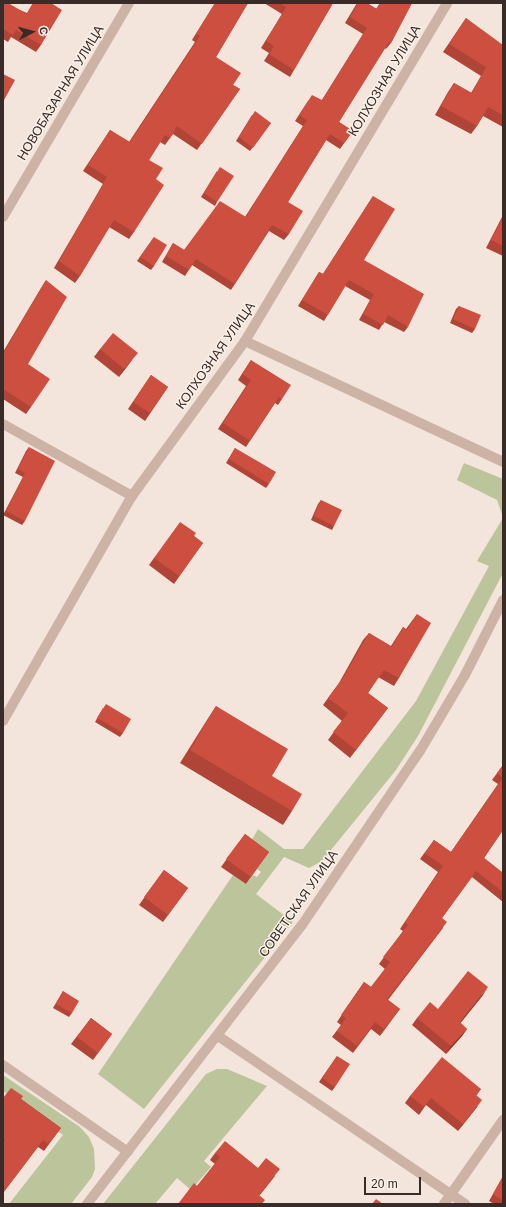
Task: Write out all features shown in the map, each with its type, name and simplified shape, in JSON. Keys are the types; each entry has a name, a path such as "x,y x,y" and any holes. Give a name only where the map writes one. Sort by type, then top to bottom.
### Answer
{"street":[{"name":"НОВОБАЗАРНАЯ УЛИЦА","path":"3,217 129,3"},
{"name":"КОЛХОЗНАЯ УЛИЦА","path":"3,721 132,496 245,341 447,3"},
{"path":"245,341 503,462"},
{"path":"3,424 132,496"},
{"name":"СОВЕТСКАЯ УЛИЦА","path":"87,1204 218,1036 302,924 420,751 465,675 503,600"},
{"path":"218,1036 465,1204"},
{"path":"3,1065 128,1152"},
{"path":"444,1204 503,1120"}],"green space":[{"path":"464,463 503,479 503,517 497,500 457,480"},
{"path":"503,518 503,573 418,736 396,770 322,861 309,868 284,857 256,894 293,922 144,1109 98,1074 233,875 246,884 253,875 257,877 261,872 257,869 264,859 248,847 258,829 284,849 303,849 416,701 489,566 477,561"},
{"path":"217,1069 227,1069 267,1086 204,1161 211,1167 191,1190 177,1178 155,1204 103,1204 206,1074"},
{"path":"3,1075 80,1127 89,1137 94,1149 95,1169 92,1177 71,1204 9,1204 63,1135 3,1091"}],"building":[{"path":"3,3 8,3 27,14 33,3 51,3 62,10 41,45 16,30 13,35 3,29"},
{"path":"215,3 248,3 216,57 241,73 233,85 240,89 202,144 177,126 170,138 165,135 149,160 163,168 156,179 164,185 134,232 114,220 80,276 59,261 107,177 88,165 110,130 130,142 200,36 196,34"},
{"path":"280,3 333,3 294,70 269,54 274,46 266,41 286,7"},
{"path":"358,3 367,3 377,9 380,3 412,3 391,43 389,42 339,122 353,131 344,143 330,134 288,202 303,211 289,234 272,225 235,284 196,259 189,270 166,256 173,243 184,250 220,201 246,217 307,120 299,115 312,95 322,100 367,28 350,17"},
{"path":"466,18 503,45 503,115 488,107 477,126 441,106 454,83 472,93 486,67 449,44"},
{"path":"3,74 15,80 3,102"},
{"path":"255,111 271,123 253,148 239,137"},
{"path":"220,167 234,176 217,202 204,193"},
{"path":"373,196 395,209 364,260 424,294 408,327 388,315 383,325 363,314 374,294 349,280 328,315 302,300 319,272 323,274"},
{"path":"503,217 503,246 491,240"},
{"path":"154,237 167,245 154,266 140,257"},
{"path":"46,280 67,297 28,364 50,379 31,407 3,389 3,354"},
{"path":"459,306 481,315 475,329 453,319"},
{"path":"113,333 138,353 124,369 100,349"},
{"path":"251,360 291,385 282,399 279,397 250,441 223,423 251,380 242,374"},
{"path":"151,375 168,387 150,413 133,402"},
{"path":"29,447 55,461 25,521 6,511 25,473 18,469"},
{"path":"235,448 276,472 269,484 229,459"},
{"path":"321,500 342,510 334,526 314,516"},
{"path":"180,522 196,533 194,536 203,543 179,576 154,558"},
{"path":"417,614 431,623 399,678 384,670 368,693 388,708 356,750 333,732 348,713 328,698 343,678 369,633 392,647 403,627 407,630"},
{"path":"106,704 131,719 123,733 97,718"},
{"path":"216,706 288,749 272,776 302,794 292,811 190,750"},
{"path":"503,765 503,778 497,773"},
{"path":"503,778 503,830 484,858 503,873 503,892 476,871 442,918 447,922 387,999 400,1009 384,1029 375,1022 357,1046 337,1031 346,1018 341,1015 364,982 371,987 390,962 383,957 408,925 405,922 443,866 425,853 434,840 451,852"},
{"path":"245,834 269,852 251,877 226,859"},
{"path":"164,870 188,888 168,915 144,897"},
{"path":"468,971 488,987 460,1022 467,1029 451,1046 417,1018 430,1002 438,1009"},
{"path":"63,991 79,1001 72,1013 56,1004"},
{"path":"91,1018 112,1034 98,1053 77,1037"},
{"path":"337,1056 350,1064 335,1087 322,1078"},
{"path":"442,1057 481,1089 476,1095 482,1100 463,1124 431,1098 424,1107 410,1096"},
{"path":"11,1088 23,1096 21,1099 61,1128 48,1144 43,1140 3,1193 3,1143 5,1140 3,1139 3,1098"},
{"path":"225,1141 258,1168 266,1158 280,1169 259,1195 265,1200 262,1204 178,1204 194,1183 197,1186 220,1157 215,1153"},
{"path":"503,1177 503,1201 493,1194"},
{"path":"376,1199 383,1204 372,1204"}]}
